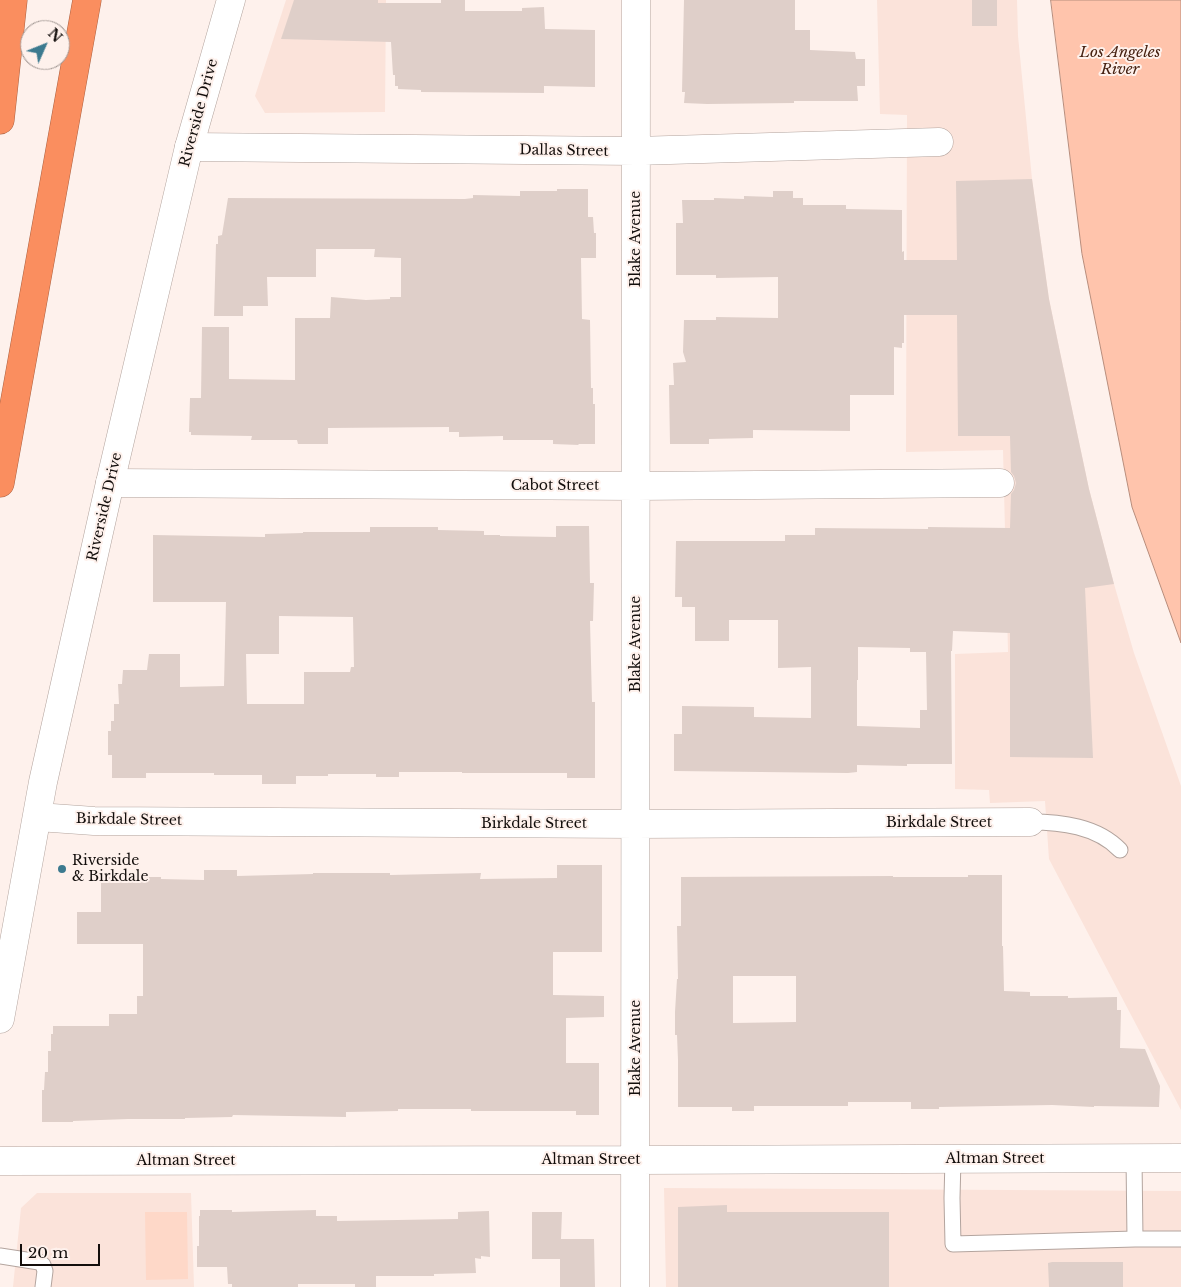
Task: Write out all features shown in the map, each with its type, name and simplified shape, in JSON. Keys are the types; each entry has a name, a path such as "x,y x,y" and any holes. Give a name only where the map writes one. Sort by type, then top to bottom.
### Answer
{"highway":[{"path":"0,120 13,0"},
{"path":"0,483 87,0"}],"street":[{"name":"Riverside Drive","path":"0,1019 44,782 110,484 189,147 231,0"},
{"name":"Blake Avenue","path":"635,1287 636,0"},
{"name":"Dallas Street","path":"189,147 636,151 939,142"},
{"name":"Cabot Street","path":"110,484 636,486 1000,483"},
{"name":"Birkdale Street","path":"38,816 94,821 635,824 1030,822"},
{"name":"Altman Street","path":"0,1160 1181,1158"}],"lane":[{"path":"1030,822 1084,827 1112,842 1120,850"},
{"path":"1134,1158 1135,1239"},
{"path":"953,1159 953,1244 1181,1239"},
{"path":"0,1256 39,1262 43,1265 45,1271 43,1287"}],"shaded area":[{"path":"286,0 386,0 385,112 265,113 255,96"},
{"path":"877,0 1017,0 1018,36 1032,179 1049,299 1061,357 1089,489 1114,584 1134,653 1181,786 1181,1110 1049,859 1045,801 990,803 989,790 955,789 955,654 1008,652 1003,450 906,452 907,115 880,114"},
{"path":"664,1188 1181,1191 1181,1287 666,1287"},
{"path":"37,1193 191,1193 194,1287 13,1287 21,1208"},
{"path":"145,1212 187,1212 188,1279 146,1280"}],"water":[{"name":"Los Angeles River","path":"1051,0 1181,0 1181,643 1132,507 1082,254"}],"building":[{"path":"294,0 378,0 378,3 441,3 441,0 465,0 465,11 522,11 522,8 544,7 545,29 595,30 595,87 544,86 544,93 421,92 421,90 398,89 398,86 395,86 395,75 393,75 391,42 281,39"},
{"path":"684,0 795,0 795,30 810,30 810,50 855,52 856,59 865,59 865,86 857,86 858,101 684,103 685,92 682,92"},
{"path":"972,0 997,0 997,26 972,26"},
{"path":"1032,179 1049,299 1089,489 1114,584 1085,588 1093,758 1010,757 1010,633 953,631 951,651 952,764 907,764 907,766 857,765 857,772 848,773 674,771 674,734 682,734 682,706 754,707 754,717 811,718 811,667 778,668 778,620 729,620 729,641 695,641 695,607 682,607 682,597 675,597 676,541 785,541 785,535 815,535 815,528 1010,528 1011,494 1016,483 1011,472 1010,436 958,436 957,315 904,315 904,343 902,343 902,348 894,347 894,395 850,395 850,431 753,430 753,438 709,439 709,444 670,444 669,385 674,385 673,363 686,362 683,352 684,320 716,320 716,317 778,318 778,277 716,278 716,275 676,275 676,223 683,223 682,200 744,199 744,196 773,197 773,191 793,191 793,198 803,198 803,205 846,205 846,209 902,210 902,252 904,251 904,260 957,260 956,181","holes":["858,647 910,648 910,652 926,652 927,710 920,710 920,728 857,726"]},
{"path":"557,189 588,189 588,217 593,217 594,233 596,233 596,258 581,258 582,319 590,320 591,388 593,388 593,404 595,404 595,444 553,444 553,440 503,440 503,436 459,437 459,432 449,432 449,427 328,428 328,444 298,444 297,440 251,440 252,436 191,435 191,432 189,432 190,398 201,398 202,327 229,327 229,379 295,380 295,318 330,318 331,297 366,300 401,297 401,258 374,257 375,249 316,249 316,277 267,277 268,306 243,306 243,316 214,316 216,244 218,244 218,236 222,235 228,198 465,199 473,198 473,195 520,196 520,191 557,191"},
{"path":"556,526 589,526 590,583 594,583 593,621 590,621 592,702 595,702 595,778 567,778 567,773 399,772 399,777 376,777 376,774 296,776 296,784 262,784 262,775 214,775 214,773 146,773 146,778 112,778 112,755 108,755 108,731 111,731 111,721 114,721 114,704 119,704 118,684 122,684 123,670 147,670 149,654 180,654 180,687 224,686 226,602 153,602 153,535 265,537 265,534 303,532 370,532 370,527 438,527 438,530 484,531 484,535 556,537","holes":["279,616 353,617 354,667 351,667 350,672 304,672 304,704 247,704 246,654 279,654"]},
{"path":"557,865 602,865 602,952 553,952 553,995 604,996 604,1017 566,1018 566,1063 599,1063 599,1115 576,1115 576,1111 398,1109 398,1111 346,1112 346,1117 233,1115 232,1117 185,1119 42,1122 42,1090 44,1090 45,1072 48,1072 48,1051 51,1051 53,1026 109,1026 109,1014 137,1014 137,996 143,996 143,944 77,944 77,912 101,912 101,877 161,877 161,879 204,880 204,870 237,870 237,876 313,873 390,873 390,875 481,873 480,879 557,878"},
{"path":"968,875 1002,875 1004,991 1030,992 1030,996 1068,996 1068,998 1117,997 1117,1010 1121,1010 1120,1048 1145,1049 1160,1086 1159,1107 1052,1105 911,1109 911,1102 848,1102 848,1106 754,1106 754,1111 732,1111 732,1107 678,1107 675,1012 678,979 677,926 681,926 681,877 968,877","holes":["733,976 796,976 796,1022 733,1023"]},
{"path":"727,1205 727,1212 889,1212 889,1287 678,1287 678,1207"},
{"path":"200,1210 232,1210 232,1212 316,1210 316,1216 337,1216 337,1221 458,1219 458,1212 489,1211 490,1257 481,1256 481,1259 475,1258 476,1273 434,1274 434,1276 376,1276 376,1287 355,1287 355,1284 298,1284 298,1287 232,1287 232,1284 228,1284 227,1267 197,1267"},
{"path":"532,1212 562,1212 561,1239 594,1239 595,1287 560,1287 560,1259 532,1259"},
{"path":"1123,1262 1123,1287 1049,1287 1048,1263"}],"place":[{"name":"Riverside & Birkdale","path":"62,869"}]}
